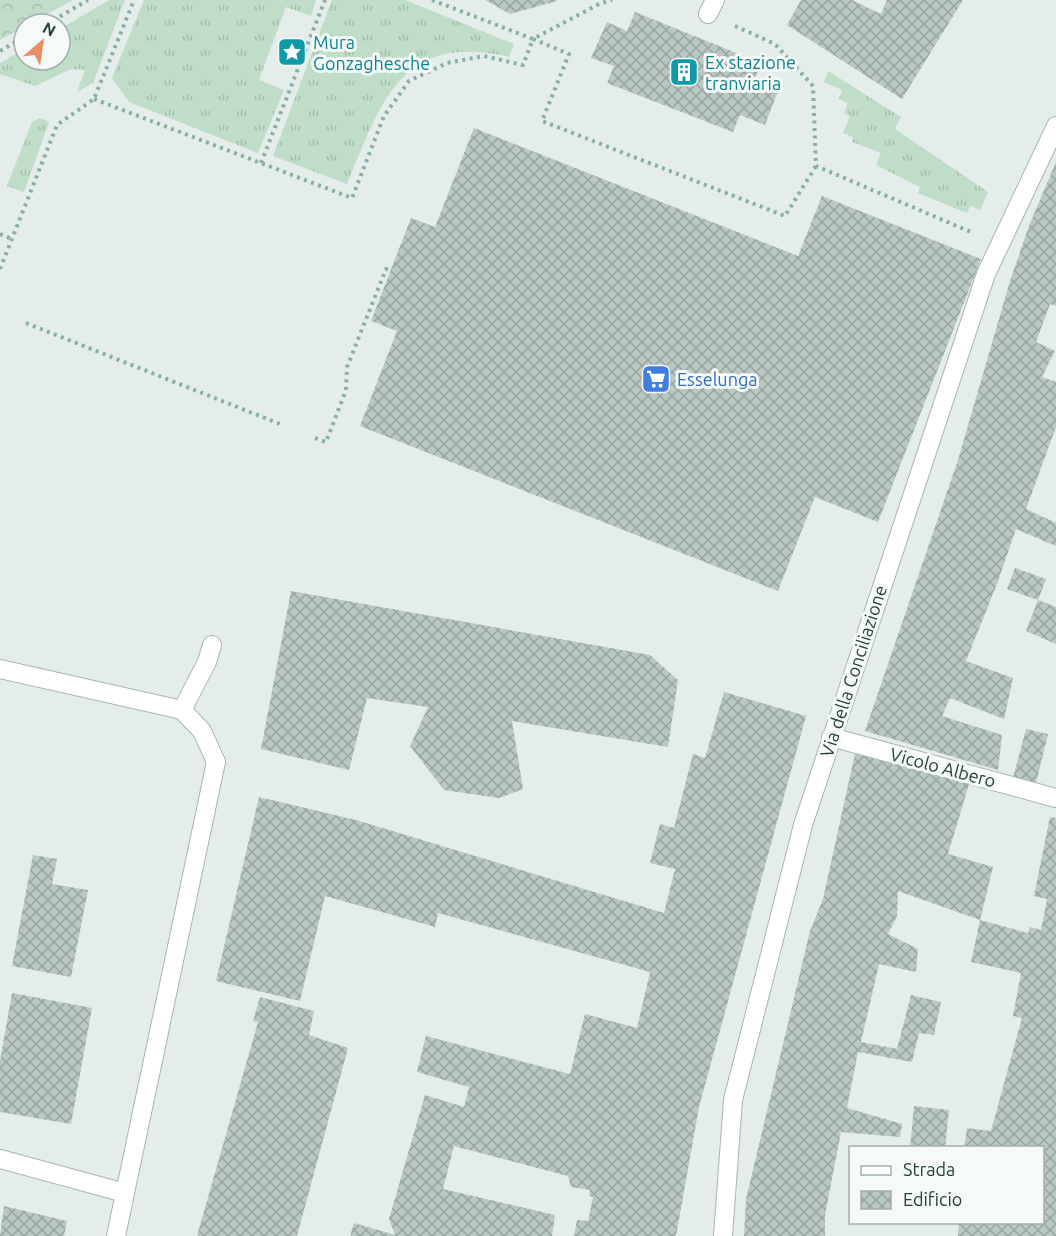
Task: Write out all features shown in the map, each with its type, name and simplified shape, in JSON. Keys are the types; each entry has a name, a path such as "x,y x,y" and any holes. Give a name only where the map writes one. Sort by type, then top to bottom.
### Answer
{"street":[{"name":"Via della Conciliazione","path":"723,1236 734,1100 802,825 986,274 1056,126"},
{"path":"182,710 207,662 212,645"},
{"path":"0,669 182,710 202,731 216,762 116,1236"},
{"name":"Vicolo Albero","path":"831,737 1056,798"},
{"path":"0,1159 125,1193"}],"path":[{"path":"68,12 88,0"},
{"path":"0,269 57,125 94,99 134,0"},
{"path":"261,163 325,0"},
{"path":"432,0 569,54 542,121 785,216 816,166 813,86 775,44 712,7"},
{"path":"94,99 352,198 384,116 409,81 447,63 484,56 523,65 533,39 599,4 612,0"},
{"path":"816,166 1000,244"},
{"path":"0,234 12,239"},
{"path":"315,438 326,442 346,390 347,367 386,269 391,271"},
{"path":"26,323 280,424"}],"green space":[{"path":"0,0 73,0 51,12 12,12 12,34 0,40"},
{"path":"109,0 125,0 93,83 77,92 85,70 72,69 72,22"},
{"path":"144,0 316,0 311,16 286,7 259,80 284,90 258,153 129,102 112,78"},
{"path":"332,0 405,0 514,44 509,57 472,52 443,55 419,65 400,80 385,101 372,126 347,184 273,156"},
{"path":"12,56 12,72 65,72 35,86 0,74 0,63"},
{"path":"828,71 901,117 895,129 988,192 980,210 970,206 967,213 918,193 920,187 876,165 881,153 852,142 853,137 843,133 850,116 844,113 848,103 839,99 842,90 824,82"},
{"path":"40,118 49,122 24,192 7,186 32,122"}],"building":[{"path":"485,0 557,0 557,1 510,14"},
{"path":"801,0 852,0 881,14 887,0 963,0 902,99 787,25"},
{"name":"Ex stazione tranviaria","path":"635,12 761,63 755,79 779,88 765,125 740,115 733,132 607,83 614,66 591,58 607,22 627,31"},
{"name":"Esselunga","path":"474,128 798,256 822,196 981,259 878,522 815,497 778,591 360,426 397,331 371,321 411,218 435,227"},
{"path":"1056,162 1056,306 1050,304 1036,342 1055,351 1042,377 1056,382 1056,427 1026,509 1056,523 1056,546 1016,529 966,661 1013,678 1004,719 950,698 942,716 1002,735 998,770 865,731 958,460 1010,281 1029,226"},
{"path":"1015,568 1046,579 1038,600 1007,589"},
{"path":"291,591 650,655 678,680 668,747 512,721 523,789 499,798 444,790 410,746 428,707 367,698 349,770 261,749"},
{"path":"1038,600 1056,607 1056,644 1026,631"},
{"path":"724,692 806,716 699,1107 676,1236 574,1236 577,1220 588,1221 593,1197 589,1196 590,1190 571,1187 568,1176 454,1146 443,1189 555,1215 552,1236 350,1236 354,1223 395,1235 389,1219 425,1095 464,1107 469,1087 417,1072 426,1036 570,1074 585,1014 637,1028 650,972 438,913 435,927 325,896 300,1001 216,981 259,797 356,820 664,913 675,869 650,863 660,824 674,828 693,754 705,758"},
{"path":"1026,729 1048,734 1036,783 1013,778"},
{"path":"856,749 970,781 948,854 993,867 980,920 898,891 897,916 888,934 918,949 916,972 879,964 861,1042 897,1049 911,995 941,1002 934,1035 919,1033 912,1062 858,1052 847,1108 902,1124 900,1137 841,1132 825,1215 825,1236 744,1236 746,1199 810,931 823,899"},
{"path":"1050,817 1056,818 1056,1236 958,1236 959,1224 1044,1224 1044,1146 964,1146 967,1128 991,1131 1022,1018 1013,1016 1021,973 971,962 980,920 1028,933 1030,927 1041,930 1047,899 1034,896"},
{"path":"33,855 57,859 52,884 88,890 71,977 12,966"},
{"path":"12,993 92,1008 71,1124 0,1112 0,1061"},
{"path":"260,997 314,1011 309,1035 348,1048 297,1236 197,1236 258,1022 253,1021"},
{"path":"914,1106 949,1110 945,1146 910,1146"},
{"path":"4,1206 67,1221 64,1236 0,1236"}],"place":[{"name":"Mura Gonzaghesche","path":"292,52"},
{"name":"Ex stazione tranviaria","path":"684,72"},
{"name":"Esselunga","path":"656,379"}]}
